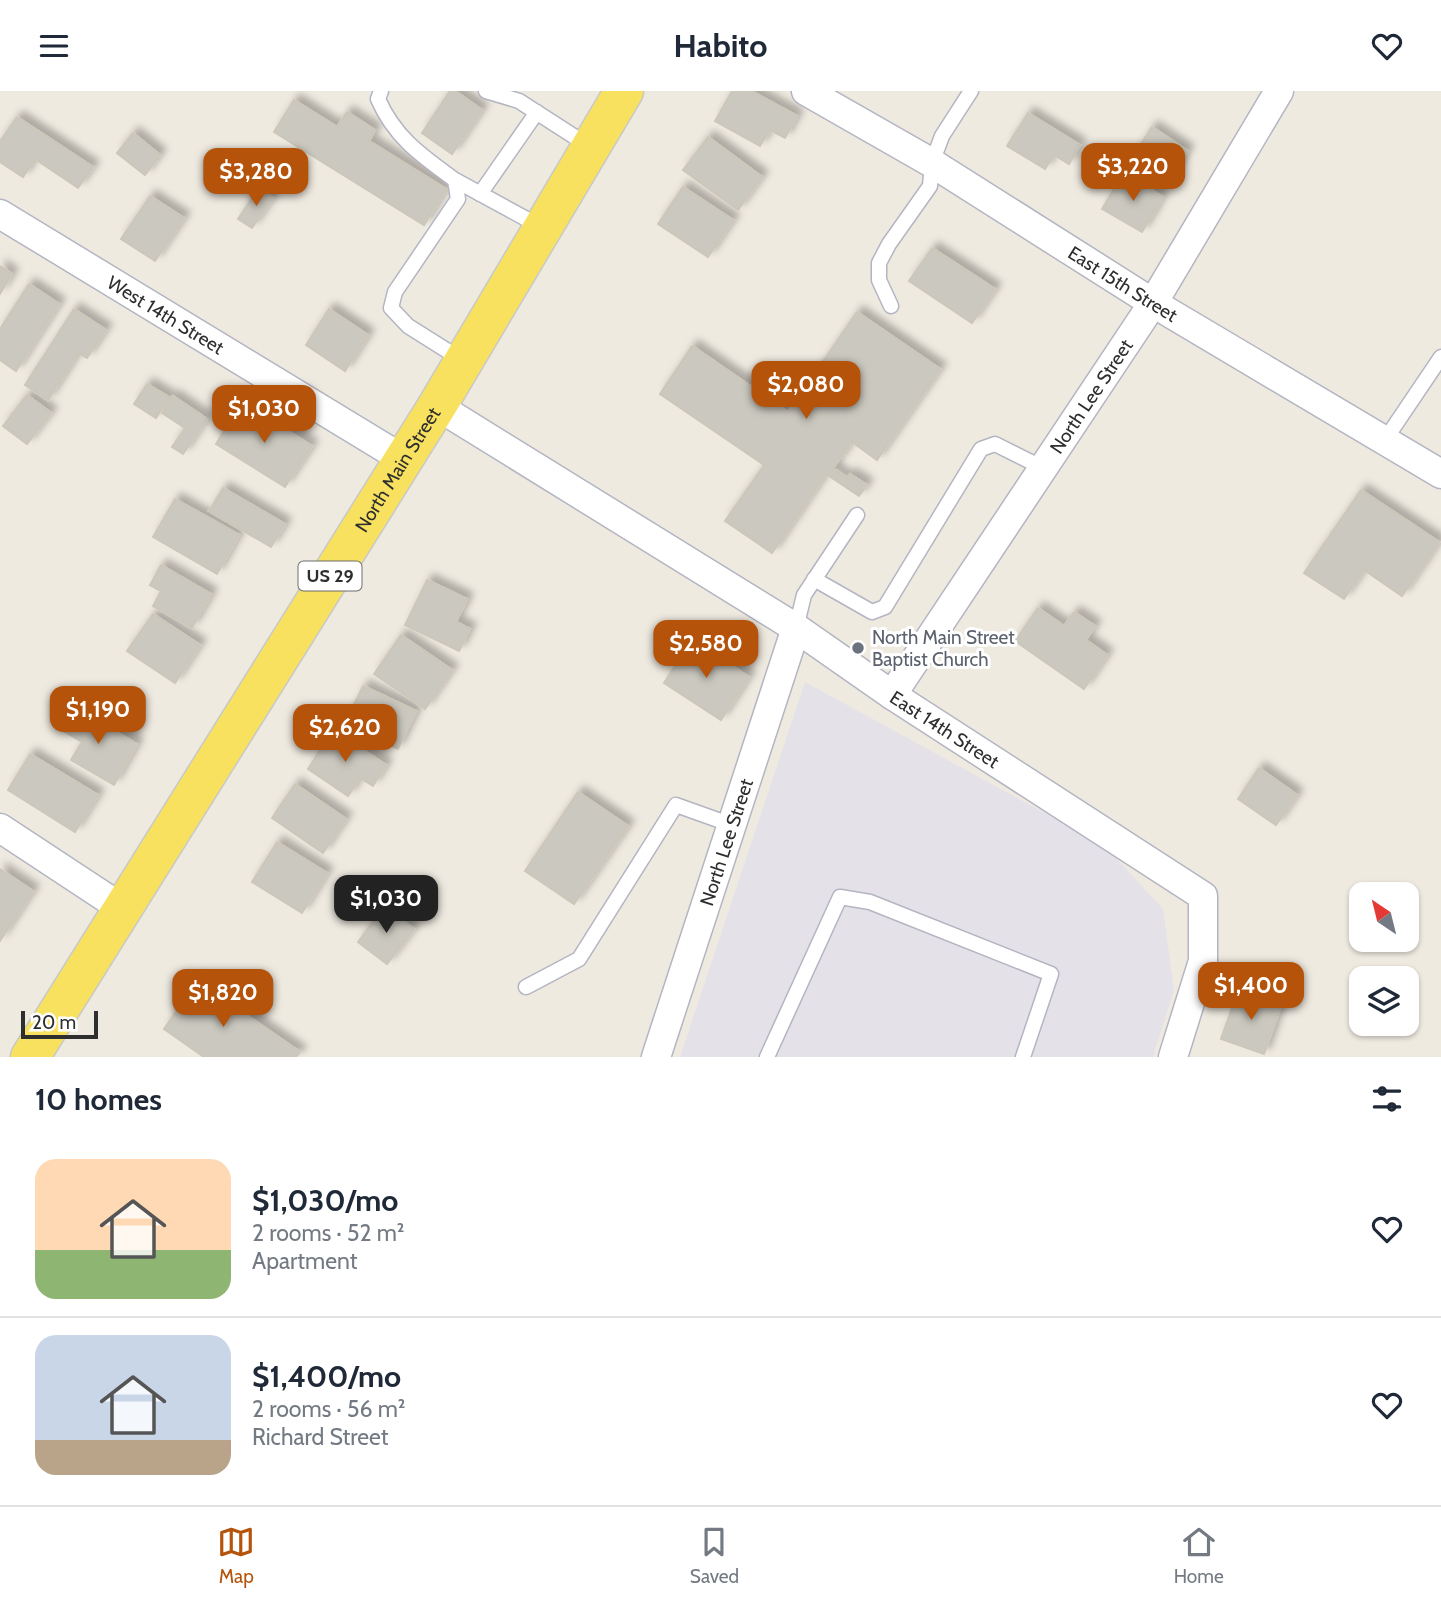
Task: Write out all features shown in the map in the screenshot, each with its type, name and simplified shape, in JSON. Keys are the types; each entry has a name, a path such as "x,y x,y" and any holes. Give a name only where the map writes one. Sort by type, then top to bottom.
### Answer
{"main road":[{"name":"North Main Street","path":"30,1057 437,405 624,91"}],"street":[{"name":"East 15th Street","path":"806,91 932,163 1153,303 1441,474"},
{"name":"North Lee Street","path":"892,695 1153,303 1279,91"},
{"name":"West 14th Street","path":"0,214 403,459"},
{"name":"East 14th Street","path":"437,405 796,628 892,695 1203,896 1203,961 1173,1057"},
{"name":"North Lee Street","path":"656,1057 796,628"},
{"path":"0,828 123,909"}],"lane":[{"path":"381,91 378,99 385,114 408,145 455,180 543,228"},
{"path":"486,91 519,101 591,147"},
{"path":"891,306 879,280 879,263 889,244 930,186 932,163 942,136 971,91"},
{"path":"480,194 537,112"},
{"path":"455,180 458,199 394,292 391,308 408,326 463,361"},
{"path":"1385,440 1441,357"},
{"path":"814,579 873,612 885,607 981,449 995,444 1043,468"},
{"path":"796,628 804,595 857,515"},
{"path":"526,987 579,959 676,805 732,825"},
{"path":"766,1057 839,897 870,902 1051,974 1023,1057"}],"shaded area":[{"path":"805,682 1105,846 1163,909 1174,990 1153,1057 680,1057"}],"building":[{"path":"450,91 455,91 482,110 452,154 422,133"},
{"path":"732,91 751,91 797,116 785,138 770,130 760,146 715,121"},
{"path":"294,100 337,127 347,112 375,130 369,141 446,189 424,225 274,132"},
{"path":"1028,113 1080,145 1069,164 1054,155 1045,169 1007,146"},
{"path":"17,117 93,167 78,188 35,159 23,177 0,162 0,141"},
{"path":"1152,127 1188,151 1171,177 1135,153"},
{"path":"133,133 160,155 145,175 117,153"},
{"path":"708,137 762,177 738,210 683,170"},
{"path":"1124,173 1163,197 1142,232 1102,209"},
{"path":"683,187 733,220 708,257 658,224"},
{"path":"259,188 273,198 252,228 238,219"},
{"path":"150,196 184,218 155,261 121,239"},
{"path":"932,248 995,289 972,323 909,281"},
{"path":"0,266 12,274 0,294"},
{"path":"29,284 59,304 16,371 0,360 0,329"},
{"path":"74,309 106,330 87,358 78,353 48,400 25,385"},
{"path":"329,309 368,335 345,371 306,345"},
{"path":"857,312 940,369 877,460 852,442 833,468 847,478 850,474 867,485 859,496 826,474 772,553 725,521 764,465 660,394 692,346 788,412"},
{"path":"147,384 169,397 156,418 134,404"},
{"path":"27,395 51,413 27,444 3,426"},
{"path":"173,396 207,419 183,454 172,447 185,428 162,413"},
{"path":"242,402 312,446 285,487 216,444"},
{"path":"223,488 285,524 271,547 209,511"},
{"path":"1361,490 1439,542 1402,596 1364,570 1344,599 1304,573"},
{"path":"175,499 239,535 217,574 153,537"},
{"path":"161,565 211,594 192,628 153,606 161,591 150,585"},
{"path":"427,580 467,599 456,622 470,629 459,651 405,625"},
{"path":"1038,608 1064,626 1074,612 1095,626 1086,640 1107,655 1084,689 1015,641"},
{"path":"153,614 200,645 175,683 127,651"},
{"path":"401,635 452,670 425,709 374,674"},
{"path":"692,640 749,677 721,720 664,683"},
{"path":"363,686 416,711 398,749 345,723"},
{"path":"73,707 137,744 114,785 71,760 82,742 60,729"},
{"path":"333,730 386,765 373,786 360,778 348,796 308,769"},
{"path":"30,754 98,795 75,832 8,790"},
{"path":"1259,768 1297,795 1276,825 1238,799"},
{"path":"295,784 346,819 323,853 272,818"},
{"path":"578,792 628,826 574,904 525,871"},
{"path":"277,842 327,873 302,913 252,882"},
{"path":"0,869 33,891 0,941"},
{"path":"384,907 414,929 387,964 358,942"},
{"path":"197,981 300,1052 296,1057 204,1057 164,1029"},
{"path":"1238,991 1281,1006 1264,1054 1221,1039"}],"place":[{"name":"North Main Street Baptist Church","path":"858,648"}]}
